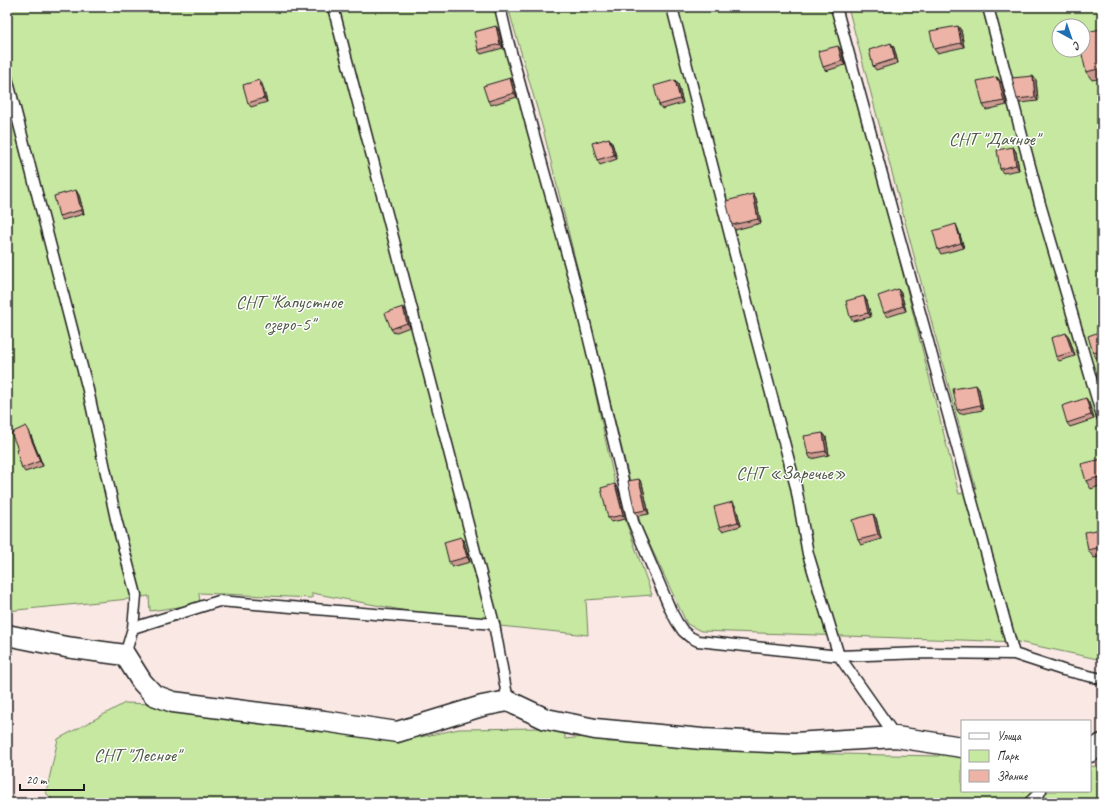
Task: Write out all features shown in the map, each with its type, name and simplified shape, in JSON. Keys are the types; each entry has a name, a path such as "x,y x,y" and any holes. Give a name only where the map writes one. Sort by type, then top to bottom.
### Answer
{"street":[{"path":"7,635 66,647 125,655 142,682 154,695 173,702 324,721 396,732 482,706 508,701 546,719 595,729 633,733 702,739 794,743 896,737 961,747"},
{"path":"1091,751 1102,744"}],"lane":[{"path":"332,7 494,624 508,701"},
{"path":"500,7 579,298 633,522 671,611 683,631 698,641 839,656 923,653 1014,654 1063,670 1102,679"},
{"path":"672,7 756,337 796,487 808,554 839,656 896,737"},
{"path":"836,7 1014,654"},
{"path":"988,7 1040,204 1102,416"},
{"path":"7,78 88,390 116,519 136,595 133,628 125,655"},
{"path":"133,628 219,601 494,624"},
{"path":"1030,803 1040,792"}],"green space":[{"name":"СНТ \"Капустное озеро-5\"","path":"7,7 495,7 522,96 566,259 619,502 652,595 586,600 588,635 470,623 312,593 312,598 199,593 200,604 150,611 149,596 7,611"},
{"name":"СНТ «Заречье»","path":"508,7 835,7 959,494 976,489 848,7 1102,7 1102,660 1018,642 701,631 687,624 641,526 543,129"},
{"name":"СНТ \"Лесное\"","path":"125,703 176,705 401,741 459,729 543,728 565,734 565,739 584,737 586,732 607,733 607,742 677,741 792,753 939,756 940,751 961,754 961,792 1091,792 1091,766 1102,767 1102,803 56,803 46,793 58,739"}],"building":[{"path":"496,26 500,44 478,50 474,32"},
{"path":"958,26 961,43 934,49 930,31"},
{"path":"1100,29 1102,36 1102,68 1086,72 1083,58 1091,58 1091,31"},
{"path":"891,43 895,59 873,66 869,50"},
{"path":"838,46 842,61 823,67 818,51"},
{"path":"1033,76 1035,97 1017,99 1012,78"},
{"path":"997,77 1004,101 983,105 977,81"},
{"path":"510,78 514,93 488,101 483,86"},
{"path":"259,80 264,98 248,103 243,85"},
{"path":"675,80 680,99 659,105 654,86"},
{"path":"609,138 614,155 597,160 592,143"},
{"path":"1013,147 1016,165 1000,169 997,150"},
{"path":"76,190 81,210 59,216 54,196"},
{"path":"753,194 758,219 732,225 726,201"},
{"path":"956,224 961,243 938,250 933,231"},
{"path":"898,289 903,306 884,313 878,296"},
{"path":"864,296 868,313 850,317 846,301"},
{"path":"403,307 407,323 391,329 385,313"},
{"path":"1102,331 1102,351 1093,353 1088,336"},
{"path":"1066,333 1072,352 1056,357 1051,338"},
{"path":"976,385 980,405 957,410 953,389"},
{"path":"1086,398 1091,415 1067,423 1062,406"},
{"path":"26,426 40,461 22,468 16,450 18,449 11,433"},
{"path":"823,433 826,451 808,454 804,436"},
{"path":"1102,459 1102,476 1086,481 1081,464"},
{"path":"639,479 646,510 635,512 628,481"},
{"path":"615,484 623,515 608,518 601,488"},
{"path":"733,502 738,522 719,527 714,507"},
{"path":"873,514 878,535 858,540 852,520"},
{"path":"1102,529 1102,547 1088,550 1085,532"},
{"path":"461,537 467,557 449,562 444,542"},
{"path":"571,801 571,803 554,803 554,802"}],"park label":[{"name":"СНТ \"Дачное\"","path":"994,138"}]}
